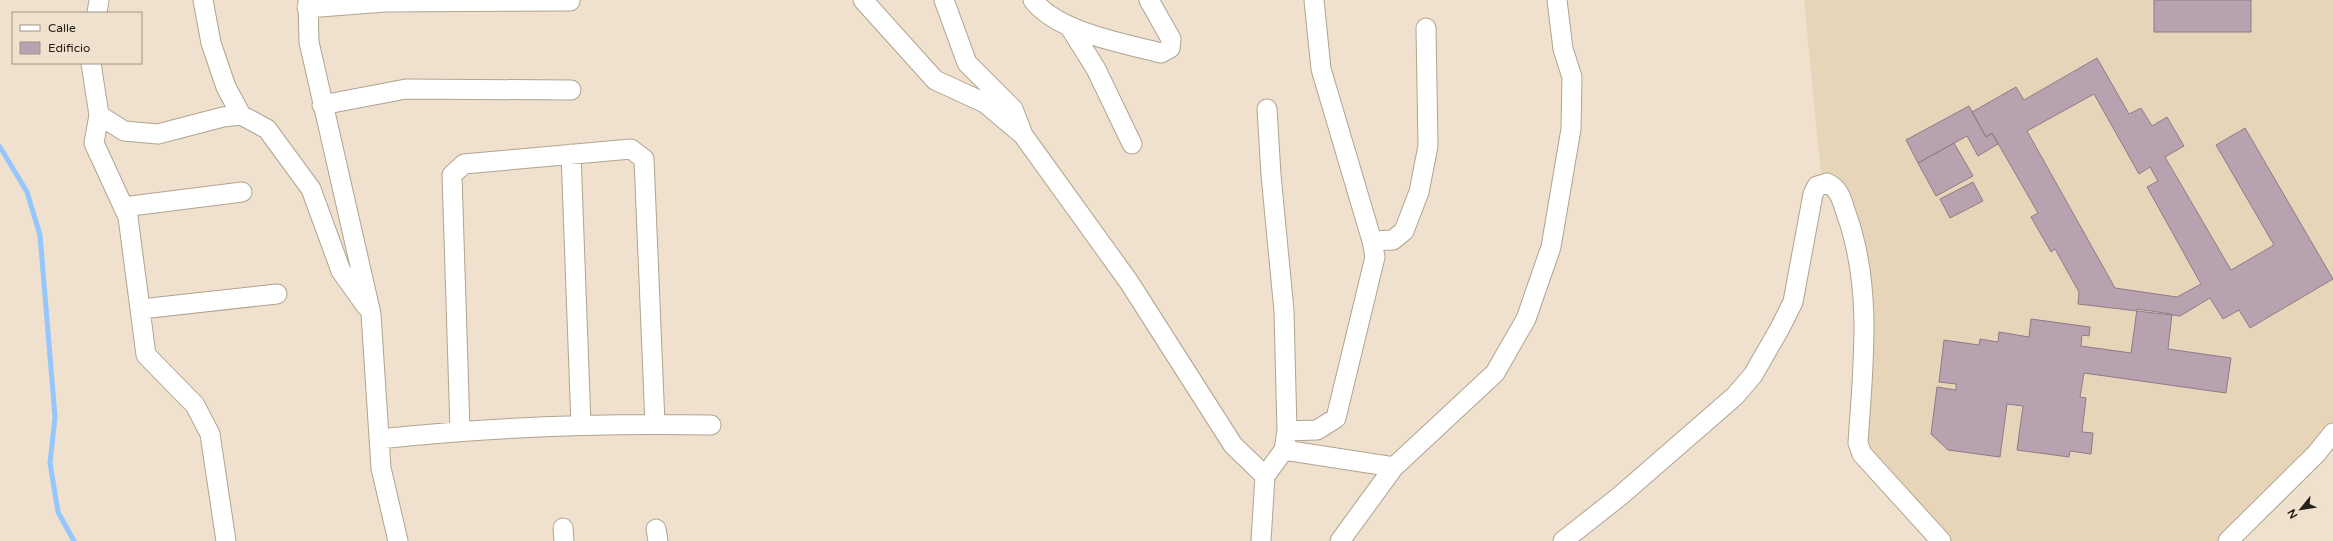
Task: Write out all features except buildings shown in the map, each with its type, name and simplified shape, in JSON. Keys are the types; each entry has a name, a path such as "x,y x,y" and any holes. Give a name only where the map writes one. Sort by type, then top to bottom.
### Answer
{"street":[{"path":"97,12 98,0"},
{"path":"203,0 211,43 226,87 241,115 267,129 311,189 341,271 371,314"},
{"path":"863,0 935,80 985,104 1023,135"},
{"path":"944,0 967,63 1013,110 1023,135 1129,282 1233,445 1265,476"},
{"path":"1033,0 1037,6 1069,26 1084,33 1161,53 1170,48 1170,39 1150,0"},
{"path":"1287,430 1317,430 1336,418 1375,257 1372,241 1321,69 1314,0"},
{"path":"1340,541 1394,467 1495,373 1526,319 1551,247 1571,129 1572,77 1563,49 1557,0"},
{"path":"398,541 381,468 371,314 322,105 309,42 307,4 570,1"},
{"path":"1069,26 1096,69 1132,144"},
{"path":"1372,241 1393,240 1404,231 1419,192 1428,146 1426,28"},
{"path":"91,64 99,115 94,143 128,217 146,355 195,405 210,434 226,541"},
{"path":"322,105 406,89 571,90"},
{"path":"1261,541 1265,476 1284,450 1287,430 1284,311 1271,175 1267,109"},
{"path":"99,115 124,131 158,134 223,117 241,115"},
{"path":"460,430 452,175 464,164 631,149 644,160 655,424"},
{"path":"572,154 581,425"},
{"path":"1563,541 1620,496 1735,396 1753,375 1793,302 1813,194 1817,186 1827,183 1839,192 1856,243 1865,326 1858,443 1862,454 1941,541"},
{"path":"123,207 242,192"},
{"path":"141,309 277,294"},
{"path":"379,439 460,430 581,425 711,425"},
{"path":"2228,541 2316,454 2333,433"},
{"path":"2316,454 2333,442"},
{"path":"1284,450 1394,467"}],"shaded area":[{"path":"1804,0 2333,0 2333,433 2229,541 1941,541 1862,454 1852,230 1822,184"}],"waterway":[{"path":"0,147 27,192 40,235 55,417 50,463 58,512 74,541"}]}
